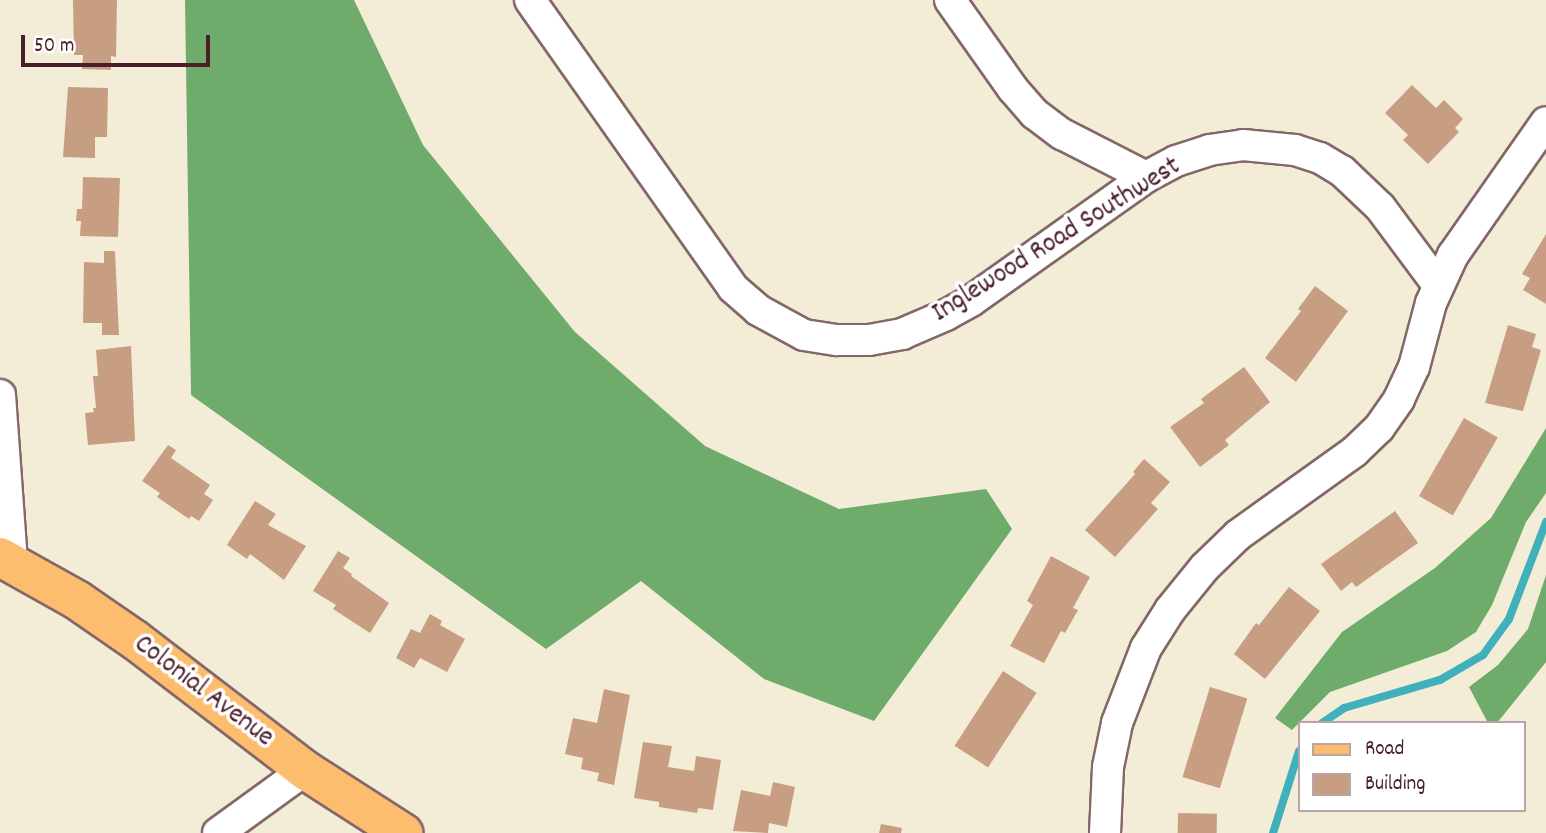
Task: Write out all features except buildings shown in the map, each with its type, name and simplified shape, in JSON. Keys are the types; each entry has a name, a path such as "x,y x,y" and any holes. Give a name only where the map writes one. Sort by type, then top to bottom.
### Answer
{"main road":[{"name":"Colonial Avenue","path":"6,560 77,600 135,640 305,770 403,833"}],"street":[{"name":"Inglewood Road Southwest","path":"530,0 733,288 758,310 804,335 836,340 869,340 902,334 946,315 971,301 1146,177 1176,161 1209,150 1242,145 1269,146 1320,158 1342,171 1367,193 1438,285"},
{"path":"950,0 1013,89 1035,114 1062,134 1146,177"},
{"path":"1105,833 1108,767 1116,723 1146,648 1188,588 1238,535 1354,453 1379,428 1399,399 1414,368 1438,285 1476,219 1546,122"},
{"path":"0,395 6,560"},
{"path":"218,833 305,770"}],"green space":[{"path":"185,0 354,0 423,145 575,332 705,446 839,509 986,489 1012,529 874,721 764,679 641,581 546,649 191,395"},
{"path":"1546,428 1546,493 1526,522 1492,605 1476,632 1447,651 1330,692 1298,721 1292,730 1275,718 1342,632 1435,568 1491,518"},
{"path":"1546,575 1546,662 1499,721 1487,721 1469,687 1498,665 1528,629"}],"waterway":[{"path":"1325,721 1344,708 1440,680 1483,655 1509,619 1546,522"},
{"path":"1273,833 1298,754"}]}
